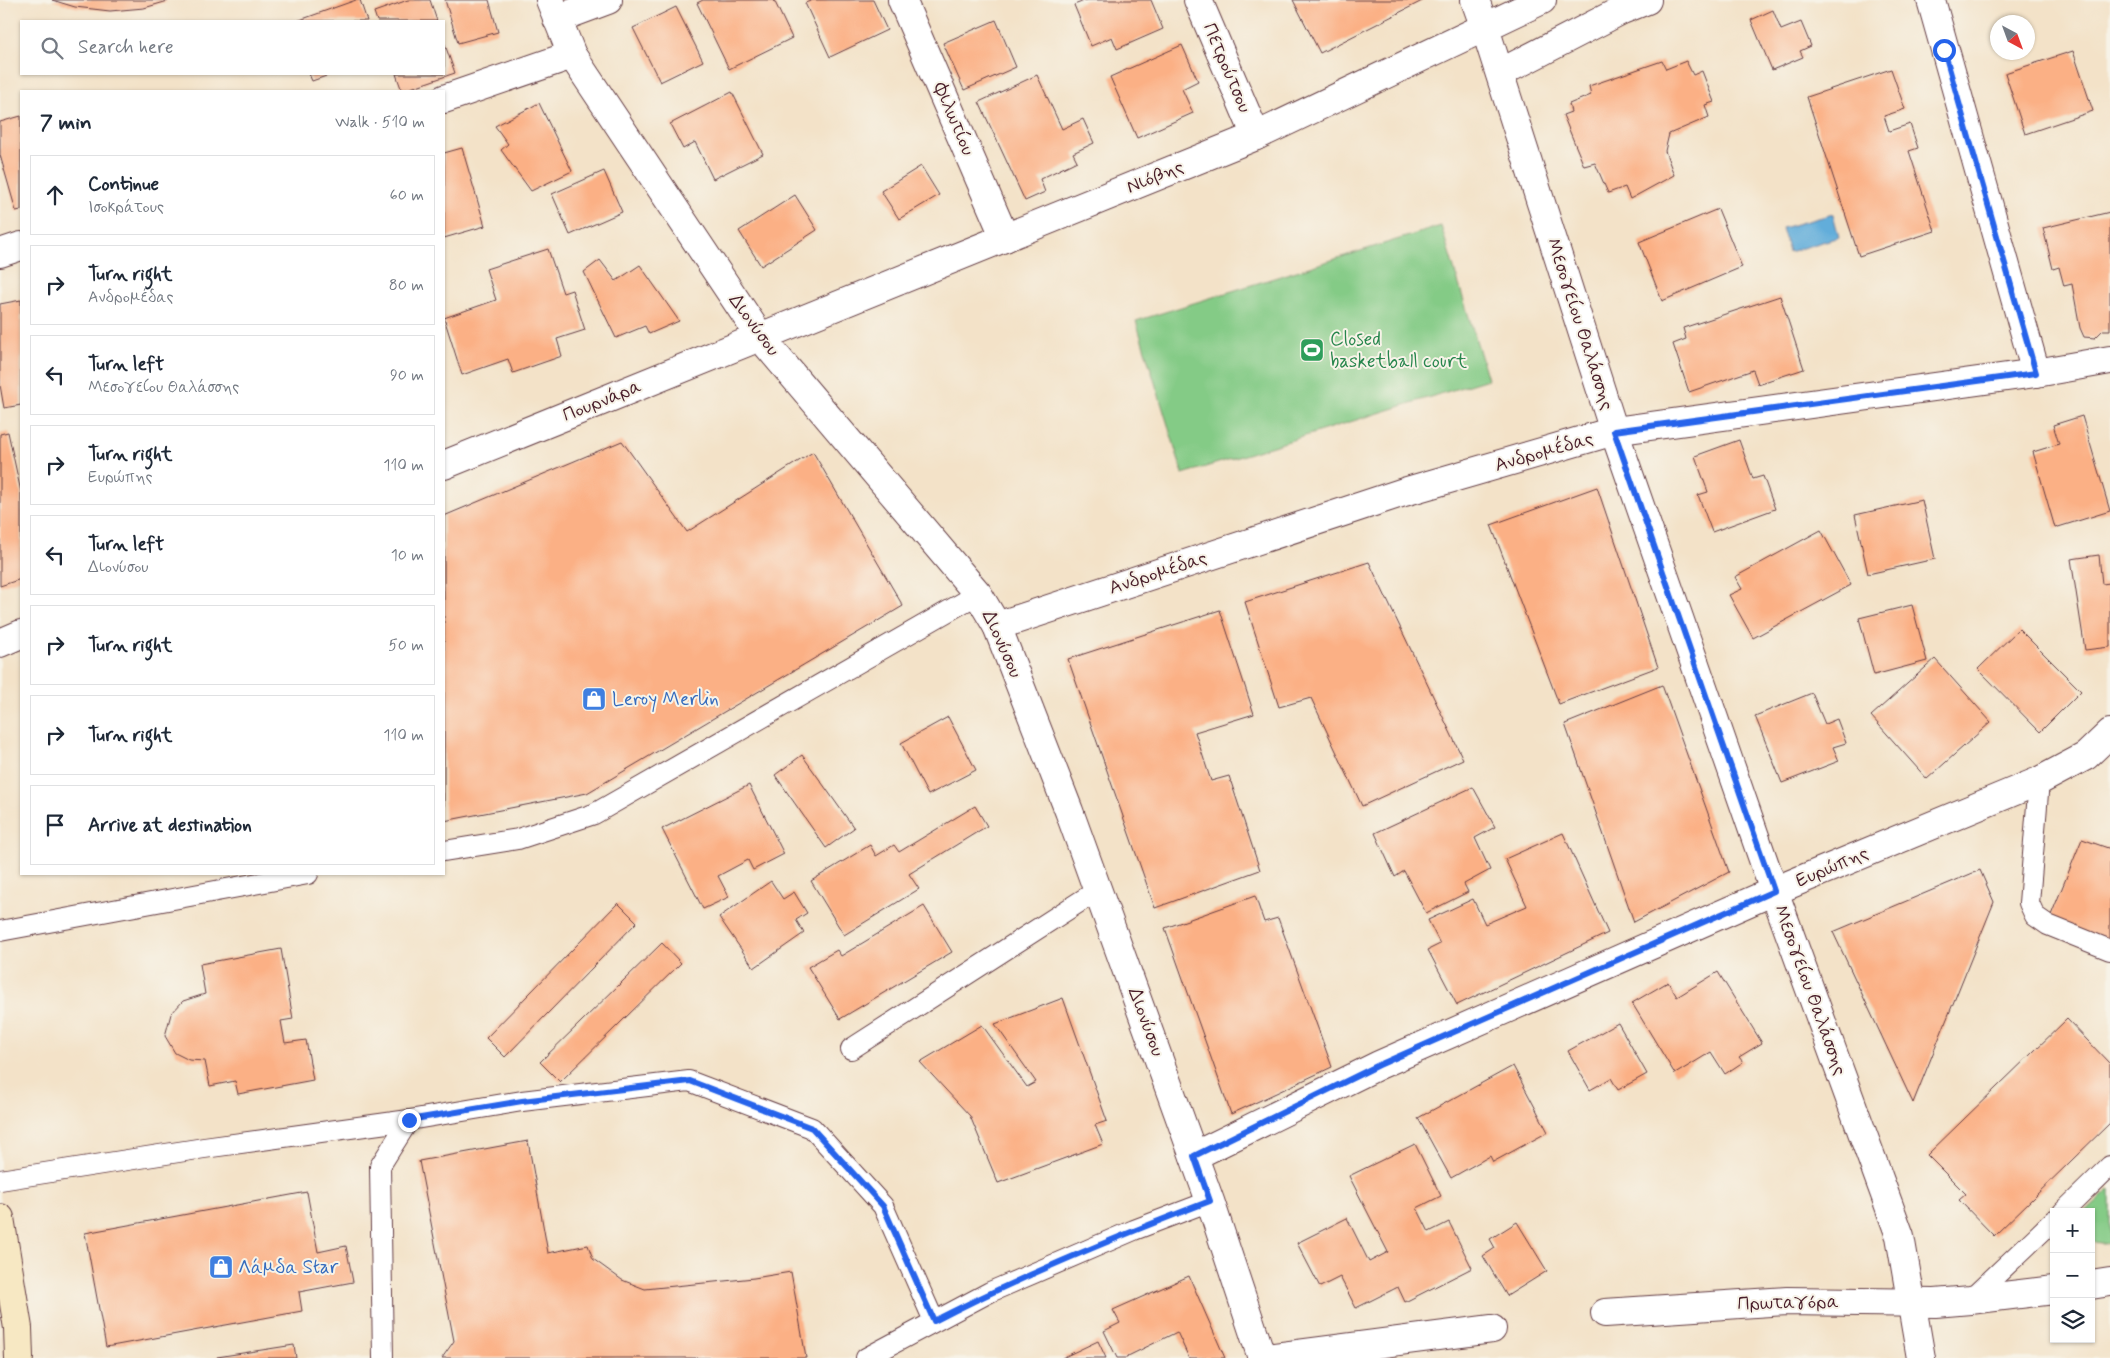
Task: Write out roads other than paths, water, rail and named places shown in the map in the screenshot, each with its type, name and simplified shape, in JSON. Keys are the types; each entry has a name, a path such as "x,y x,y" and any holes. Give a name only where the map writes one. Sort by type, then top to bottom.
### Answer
{"main road":[{"path":"0,1218 18,1328 19,1358"},
{"path":"18,1328 28,1358"}],"street":[{"path":"553,10 608,0"},
{"name":"Φιλωτίου","path":"902,0 1005,238"},
{"name":"Πετρούτσου","path":"1198,0 1256,136"},
{"name":"Μεσογείου Θαλάσσης","path":"1475,0 1614,431 1774,891 1900,1236 1921,1358"},
{"name":"Νιόβης","path":"761,338 1256,136 1542,0"},
{"path":"1500,73 1622,10 1647,0"},
{"path":"1931,0 2036,373"},
{"name":"Διονύσου","path":"553,10 572,55 761,338 978,594 997,626 1070,811 1210,1201 1262,1358"},
{"path":"445,99 572,55"},
{"path":"0,253 20,246"},
{"name":"Πουρνάρα","path":"445,465 761,338"},
{"name":"Ανδρομέδας","path":"997,626 1404,492 1614,431 2036,373 2110,360"},
{"path":"0,643 20,634"},
{"name":"Ευρώπης","path":"1194,1156 1379,1065 1774,891 2039,781 2086,756 2110,733"},
{"path":"2095,1284 2110,1282"},
{"name":"Πρωταγόρα","path":"1605,1313 1786,1301 1913,1304 1970,1300 2050,1290"},
{"path":"1267,1358 1492,1329"}],"lane":[{"path":"445,851 518,839 594,814 978,594"},
{"path":"2039,781 2029,903 2035,916 2048,925 2110,950"},
{"path":"0,931 303,875"},
{"path":"851,1050 1098,890"},
{"path":"0,1180 204,1148 409,1120 522,1101 690,1081 812,1128 883,1206 934,1321"},
{"path":"383,1358 380,1166 409,1120"},
{"path":"2067,1208 2110,1166"},
{"path":"866,1358 990,1292 1134,1230 1210,1201"},
{"path":"1970,1300 2050,1224"}],"water":[{"path":"1833,214 1839,237 1789,252 1782,228"}],"place":[{"name":"Closed basketball court","path":"1312,350"},
{"name":"Leroy Merlin","path":"594,699"},
{"name":"Λάμδα Star","path":"221,1267"}]}
